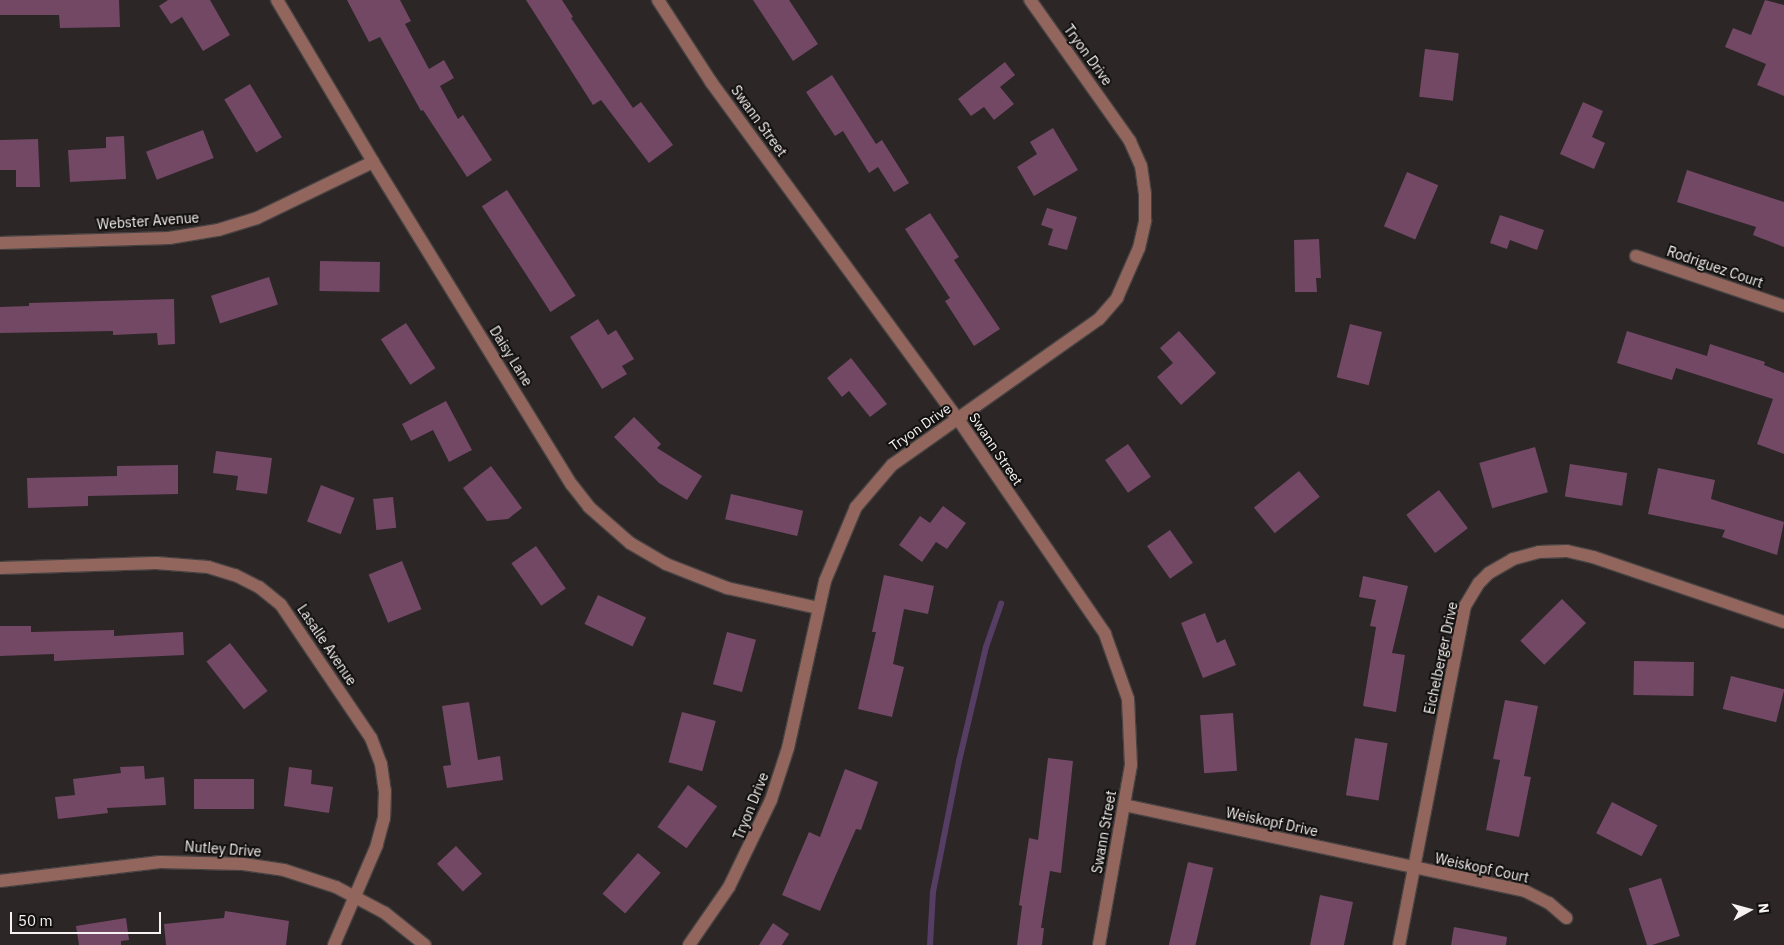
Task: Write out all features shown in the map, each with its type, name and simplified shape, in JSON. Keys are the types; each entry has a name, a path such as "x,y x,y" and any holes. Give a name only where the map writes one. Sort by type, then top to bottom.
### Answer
{"street":[{"name":"Daisy Lane","path":"277,0 373,162 572,485 608,526 666,564 704,580 819,608"},
{"name":"Swann Street","path":"658,0 717,90 958,419 1105,634 1116,659 1128,699 1131,726 1131,765 1099,945"},
{"name":"Tryon Drive","path":"689,945 729,887 771,800 788,748 825,581 856,507 892,465 1099,319 1117,298 1130,274 1145,221 1145,194 1140,166 1130,141 1030,0"},
{"name":"Webster Avenue","path":"0,243 169,238 218,230 257,218 373,162"},
{"name":"Rodriguez Court","path":"1636,256 1784,306"},
{"name":"Eichelberger Drive","path":"1399,945 1465,606 1479,582 1495,569 1513,559 1539,552 1567,551 1593,557 1784,622"},
{"name":"Lasalle Avenue","path":"0,568 156,563 199,566 235,575 259,587 281,605 371,738 381,764 385,791 384,818 356,897 334,945"},
{"name":"Weiskopf Drive","path":"1124,805 1414,868"},
{"name":"Nutley Drive","path":"0,881 160,862 202,861 284,870 323,882 356,897 385,913 425,945"},
{"name":"Weiskopf Court","path":"1414,868 1525,891 1549,903 1566,918"}],"building":[{"path":"0,0 119,0 120,27 60,28 59,15 0,15"},
{"path":"168,0 210,0 230,35 203,51 182,17 171,24 159,6"},
{"path":"347,0 400,0 411,21 405,24 429,69 444,60 454,78 440,86 458,119 463,115 492,160 467,177 423,110 421,111 380,37 369,42"},
{"path":"526,0 562,0 573,17 571,18 633,108 641,102 673,145 649,163 601,100 593,105"},
{"path":"753,0 789,0 818,44 793,61"},
{"path":"1765,0 1784,5 1784,96 1757,85 1766,64 1725,47 1733,28 1751,35"},
{"path":"1425,49 1459,53 1453,101 1419,97"},
{"path":"1005,62 1015,75 1000,87 1014,104 994,120 984,107 971,116 958,99"},
{"path":"832,75 876,144 882,140 909,183 894,192 878,167 869,173 843,131 835,136 806,92"},
{"path":"250,84 282,137 256,153 224,99"},
{"path":"1583,102 1603,111 1592,137 1605,143 1594,169 1560,154"},
{"path":"1053,128 1078,170 1034,196 1017,167 1037,154 1030,142"},
{"path":"203,130 214,158 157,180 146,152"},
{"path":"124,136 126,179 70,182 68,150 106,148 106,137"},
{"path":"38,139 40,187 16,187 16,170 0,170 0,140"},
{"path":"1687,170 1784,202 1784,247 1753,235 1756,227 1677,202"},
{"path":"1407,172 1438,185 1415,240 1384,226"},
{"path":"507,190 576,296 550,312 482,206"},
{"path":"1047,208 1077,217 1067,250 1048,245 1053,229 1041,225"},
{"path":"930,213 959,257 954,260 1000,329 974,346 945,301 950,298 905,229"},
{"path":"1500,215 1544,230 1537,250 1510,240 1507,249 1490,243"},
{"path":"1319,239 1321,278 1316,278 1317,292 1295,292 1294,240"},
{"path":"320,261 380,262 379,292 319,291"},
{"path":"269,277 278,305 220,323 211,296"},
{"path":"174,299 175,344 158,345 157,333 113,335 113,331 0,333 0,307 29,306 29,303"},
{"path":"598,319 608,335 616,330 634,359 622,366 627,374 602,389 570,337"},
{"path":"406,323 435,368 410,385 381,339"},
{"path":"1350,324 1382,332 1369,385 1337,377"},
{"path":"1179,331 1216,373 1181,405 1157,377 1173,363 1160,348"},
{"path":"1627,331 1707,356 1710,344 1765,362 1764,365 1784,373 1784,454 1757,444 1773,399 1676,368 1672,380 1617,363"},
{"path":"851,358 887,404 870,417 849,391 842,397 827,378"},
{"path":"446,401 472,450 449,462 433,430 411,441 402,424"},
{"path":"634,417 661,444 657,448 702,476 687,500 659,483 614,437"},
{"path":"1128,444 1151,477 1128,493 1105,460"},
{"path":"1535,447 1548,492 1492,508 1479,463"},
{"path":"216,451 272,458 267,494 236,490 238,476 213,473"},
{"path":"1570,464 1627,473 1622,506 1565,497"},
{"path":"178,465 178,494 88,496 88,506 28,508 27,478 117,476 117,466"},
{"path":"491,466 522,508 508,519 487,521 463,488"},
{"path":"1658,468 1715,480 1711,499 1784,522 1777,555 1722,537 1725,530 1648,514"},
{"path":"1299,471 1320,497 1275,533 1254,508"},
{"path":"321,485 355,498 341,534 307,521"},
{"path":"1439,490 1468,528 1435,553 1406,515"},
{"path":"731,494 803,511 797,536 725,519"},
{"path":"393,497 396,528 376,530 373,499"},
{"path":"943,506 966,523 947,549 936,542 922,562 899,545 920,516 930,523"},
{"path":"1170,530 1193,563 1170,579 1147,546"},
{"path":"536,546 566,589 541,606 511,563"},
{"path":"402,561 421,609 388,623 369,574"},
{"path":"884,575 934,586 928,614 904,609 893,664 904,667 892,717 858,709 876,632 872,632"},
{"path":"1363,576 1408,586 1392,653 1405,655 1396,712 1363,706 1376,627 1370,626 1376,600 1359,597"},
{"path":"598,595 646,617 633,646 584,624"},
{"path":"1562,599 1586,623 1544,665 1520,641"},
{"path":"1205,613 1217,643 1225,639 1236,665 1203,678 1181,623"},
{"path":"0,626 31,626 31,632 114,630 114,636 183,632 184,655 54,661 54,654 0,656"},
{"path":"727,632 756,640 742,692 713,684"},
{"path":"230,643 268,691 244,710 206,661"},
{"path":"1634,661 1694,662 1693,696 1633,695"},
{"path":"1731,676 1784,689 1776,722 1723,709"},
{"path":"1505,700 1538,706 1524,776 1531,777 1519,837 1486,830 1500,760 1493,759"},
{"path":"469,702 478,760 500,756 503,780 447,788 443,766 451,765 442,706"},
{"path":"682,712 716,721 702,771 669,762"},
{"path":"1233,713 1237,771 1204,773 1200,715"},
{"path":"1355,738 1388,743 1379,800 1346,795"},
{"path":"1048,758 1073,761 1061,873 1050,871 1041,928 1044,928 1042,945 1017,945 1022,906 1019,905 1029,838 1038,840"},
{"path":"144,766 145,779 164,777 166,805 107,808 108,813 58,819 55,797 75,795 73,779 121,773 120,767"},
{"path":"289,767 312,770 311,784 333,787 329,813 284,806"},
{"path":"845,769 878,782 861,830 856,829 820,911 782,895 809,832 820,837"},
{"path":"194,779 254,779 254,809 194,809"},
{"path":"688,785 717,806 687,848 657,827"},
{"path":"1612,802 1657,825 1642,856 1596,833"},
{"path":"456,846 482,874 463,892 437,864"},
{"path":"638,853 661,873 625,913 603,894"},
{"path":"1188,862 1213,868 1196,945 1169,945"},
{"path":"1661,878 1680,936 1647,945 1629,889"},
{"path":"1320,895 1353,902 1344,945 1310,945"},
{"path":"225,911 289,921 286,945 166,945 164,924 224,918"},
{"path":"126,918 129,940 121,941 121,945 79,945 76,926"},
{"path":"773,923 789,934 782,945 759,945"},
{"path":"1454,927 1507,937 1506,945 1451,945"}],"waterway":[{"path":"930,945 933,892 959,761 986,647 1001,604"}]}
